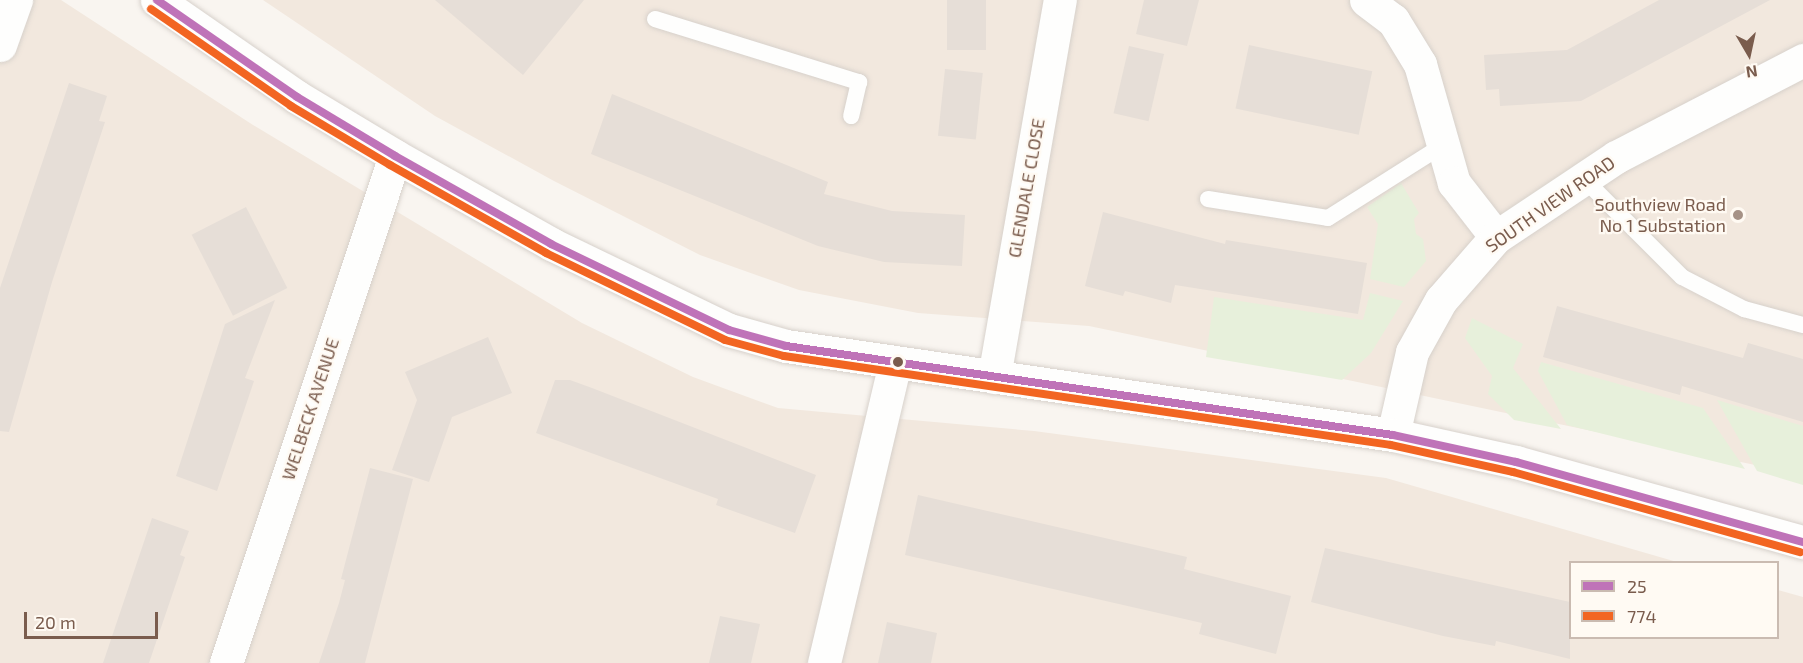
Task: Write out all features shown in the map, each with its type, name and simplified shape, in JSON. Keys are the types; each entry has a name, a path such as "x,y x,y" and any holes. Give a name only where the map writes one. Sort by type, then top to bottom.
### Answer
{"street":[{"path":"0,45 16,0"},
{"path":"157,0 297,97 395,156 551,244 729,330 786,346 1394,435 1527,465 1803,542"},
{"name":"GLENDALE CLOSE","path":"994,377 1060,0"},
{"path":"1366,0 1393,20 1420,64 1435,107 1442,146 1454,183 1496,237"},
{"name":"SOUTH VIEW ROAD","path":"1394,435 1412,352 1441,300 1496,237 1583,178 1803,60"},
{"name":"WELBECK AVENUE","path":"226,663 395,156"},
{"path":"824,663 895,363"}],"lane":[{"path":"655,19 859,82 851,116"},
{"path":"1208,199 1328,218 1442,146"},
{"path":"1583,178 1682,277 1744,309 1803,326"}],"shaded area":[{"path":"0,0 61,0 253,125 582,323 693,377 778,408 1034,431 1386,478 1674,561 1569,561 1569,639 1779,639 1779,590 1803,597 1803,663 0,663"},
{"path":"263,0 1803,0 1803,479 1760,466 1089,326 918,313 799,290 700,255 554,181 435,116"}],"green space":[{"path":"1401,183 1419,213 1414,219 1416,234 1423,239 1426,261 1404,287 1370,279 1378,224 1367,207"},
{"path":"1370,293 1403,301 1371,353 1342,380 1206,357 1214,297 1363,320"},
{"path":"1472,318 1523,344 1513,368 1561,429 1514,420 1488,394 1492,376 1465,338"},
{"path":"1541,362 1703,408 1745,469 1567,425 1538,371"},
{"path":"1717,400 1803,426 1803,485 1757,471"}],"building":[{"path":"435,0 584,0 523,75"},
{"path":"947,0 986,0 986,50 947,50"},
{"path":"1144,0 1199,0 1187,46 1136,34"},
{"path":"1659,0 1770,0 1581,101 1500,106 1499,89 1486,90 1484,55 1567,50"},
{"path":"1249,45 1372,71 1359,135 1235,109"},
{"path":"1129,46 1164,54 1149,121 1113,113"},
{"path":"945,69 983,73 976,140 938,136"},
{"path":"69,83 107,96 99,121 105,122 52,282 9,432 0,431 0,288"},
{"path":"612,94 828,182 824,194 892,211 965,215 962,266 884,262 818,246 591,154"},
{"path":"246,207 287,288 233,316 192,235"},
{"path":"1103,212 1225,244 1226,240 1367,263 1358,314 1175,285 1171,303 1125,291 1123,296 1085,286"},
{"path":"275,300 245,378 254,381 217,491 176,476 225,324"},
{"path":"1557,306 1743,358 1748,343 1803,359 1803,422 1682,386 1680,395 1543,357"},
{"path":"488,337 512,393 452,417 429,482 392,470 417,400 405,372"},
{"path":"555,380 570,380 592,388 816,475 795,533 716,505 718,499 536,433"},
{"path":"370,468 413,479 365,663 319,663 339,603 345,580 341,579"},
{"path":"918,495 1187,557 1184,569 1291,596 1276,654 1199,634 1202,623 905,555"},
{"path":"152,518 189,531 180,555 185,557 149,663 103,663"},
{"path":"1325,548 1569,602 1570,659 1496,641 1495,646 1443,636 1311,602"},
{"path":"720,616 760,624 751,663 709,663"},
{"path":"887,622 937,633 931,663 878,663"}],"transit line":[{"name":"25","path":"157,0 297,97 395,156 551,244 729,330 786,346 1393,435 1516,462 1803,542"},
{"name":"774","path":"151,9 291,106 390,165 546,253 725,340 784,356 1391,445 1513,472 1800,552"}],"place":[{"name":"Southview Road No 1 Substation","path":"1738,215"}]}
